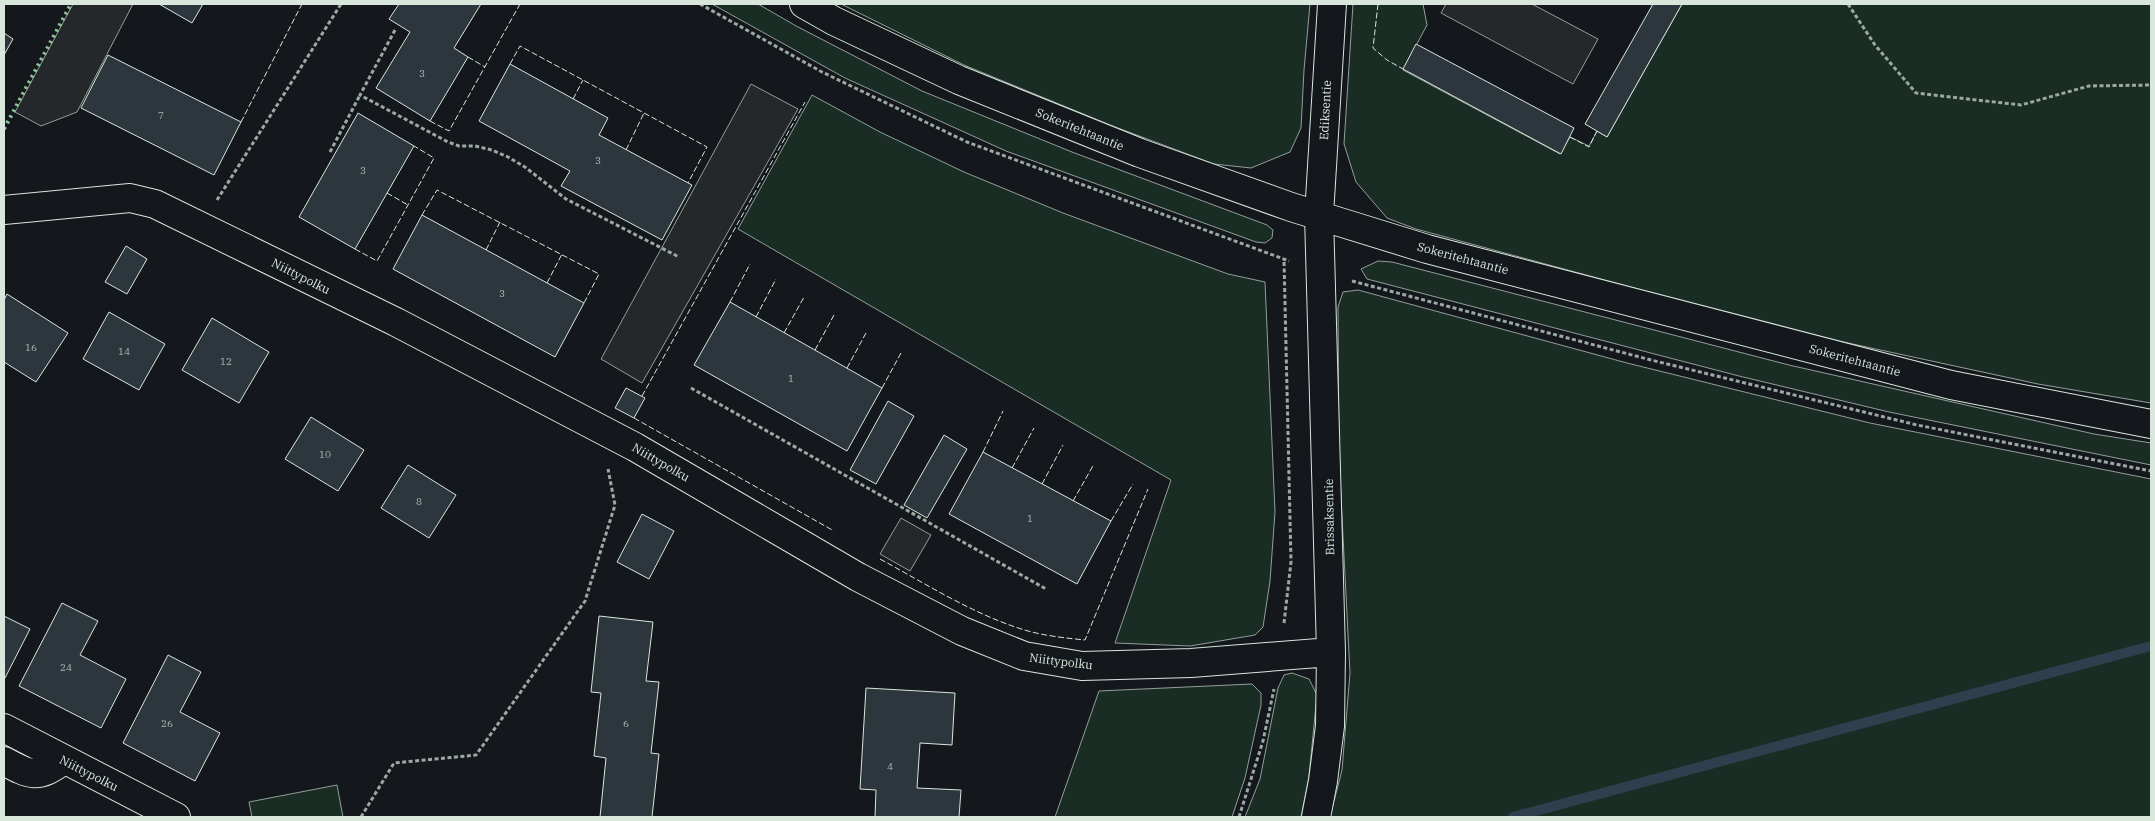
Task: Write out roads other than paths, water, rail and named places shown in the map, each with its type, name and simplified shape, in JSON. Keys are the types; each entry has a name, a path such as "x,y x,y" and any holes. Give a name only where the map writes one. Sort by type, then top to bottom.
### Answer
{"street":[{"name":"Sokeritehtaantie","path":"804,4 959,80 1140,153 1291,207 1428,249 1951,385 2151,424"},
{"name":"Ediksentie","path":"1319,215 1332,4"},
{"name":"Niittypolku","path":"4,210 130,198 156,204 396,322 635,447 858,576 962,631 1024,656 1082,666 1191,663 1331,652"},
{"name":"Brissaksentie","path":"1316,817 1330,726 1331,652 1319,215"},
{"name":"Niittypolku","path":"4,728 176,817"},
{"path":"4,761 29,774 41,774 64,760"}],"waterway":[{"path":"1513,817 2151,646"}]}
